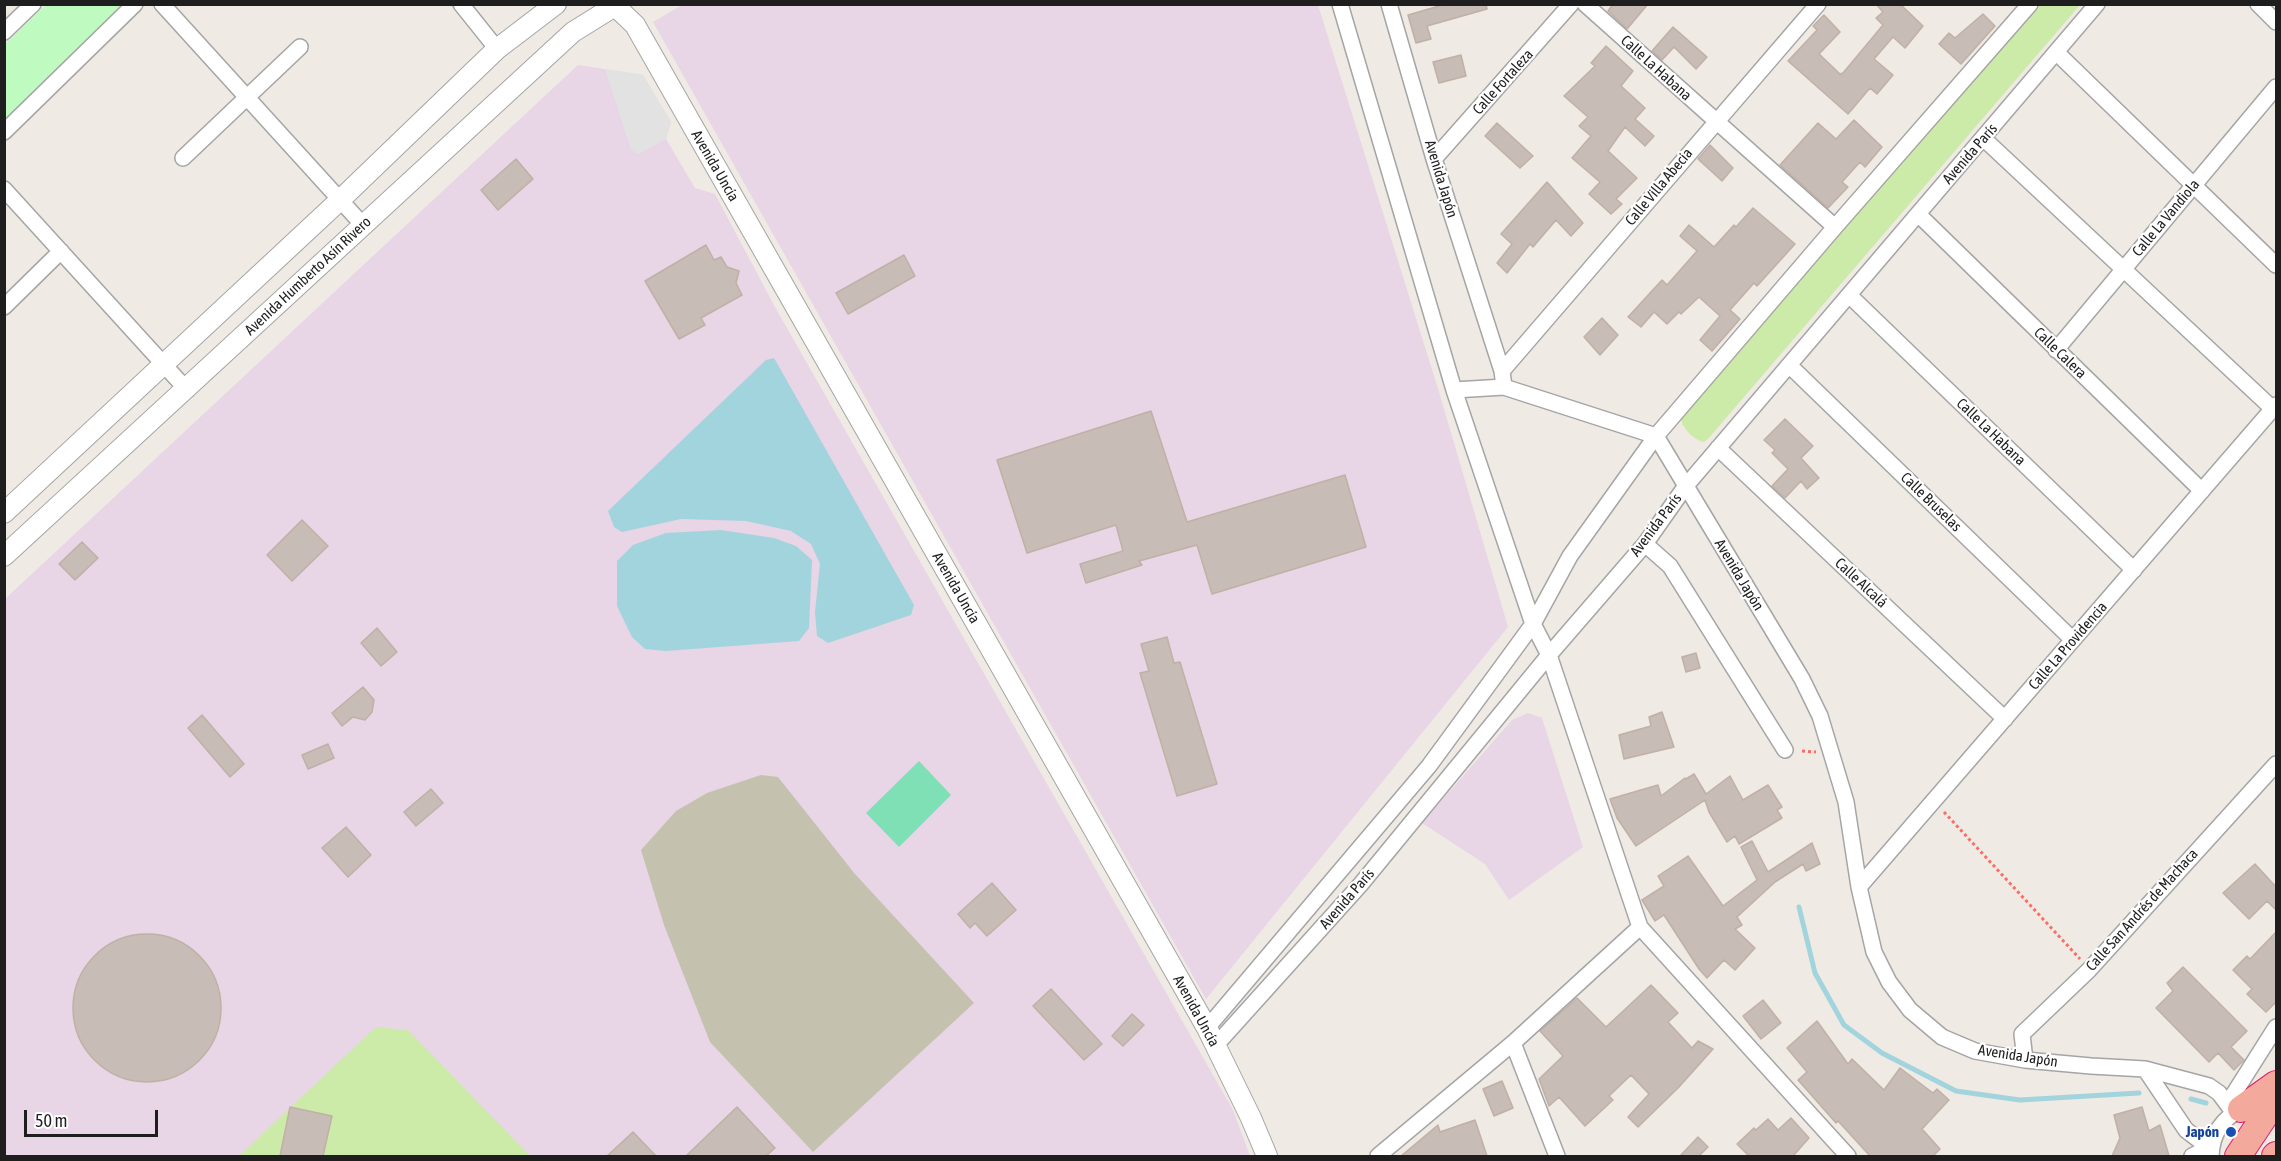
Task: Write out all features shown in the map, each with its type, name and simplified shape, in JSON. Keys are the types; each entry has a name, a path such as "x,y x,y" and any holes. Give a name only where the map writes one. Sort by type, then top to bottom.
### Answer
{"highway":[{"path":"2235,1108 2275,1100"},
{"path":"2238,1156 2275,1100"}],"street":[{"path":"4,32 33,4"},
{"path":"4,132 135,4"},
{"path":"162,4 362,224"},
{"path":"460,4 497,49"},
{"path":"4,513 165,365 497,49 556,4"},
{"path":"1340,4 1454,390 1533,624 1550,655 1640,927 1848,1156"},
{"name":"Avenida Japón","path":"1389,4 1434,159 1502,371 1504,387"},
{"name":"Calle Fortaleza","path":"1434,159 1571,4"},
{"name":"Calle La Habana","path":"1585,4 1835,227"},
{"name":"Calle Villa Abecia","path":"1502,371 1818,4"},
{"name":"Avenida París","path":"1211,1036 1362,884 1550,655 1645,544 1685,487 2097,4"},
{"name":"Avenida Uncía","path":"620,5 635,25 1211,1036 1268,1156"},
{"name":"Avenida Humberto Asín Rivero","path":"4,556 187,390 362,224 573,32 620,5"},
{"name":"Avenida París","path":"1211,1036 1429,766 1533,624 1570,556 1656,436 2022,7"},
{"path":"183,158 300,47"},
{"path":"2056,52 2277,265"},
{"name":"Calle La Vandiola","path":"2056,350 2277,87"},
{"path":"1983,138 2123,270 2275,407"},
{"path":"4,189 187,390"},
{"name":"Calle Calera","path":"1918,214 2202,491"},
{"path":"4,307 61,251"},
{"name":"Calle La Habana","path":"1849,295 2134,570"},
{"name":"Calle Bruselas","path":"1789,365 2073,640"},
{"path":"1454,390 1504,387 1656,436"},
{"name":"Calle La Providencia","path":"1859,887 2275,407"},
{"name":"Avenida Japón","path":"1656,436 1802,679 1820,716 1846,802 1859,887 1874,952 1889,982 1910,1010 1942,1037 1975,1051 2025,1060 2145,1068 2209,1086 2235,1108"},
{"name":"Calle Alcalá","path":"1718,448 2005,718"},
{"path":"1645,544 1670,566 1785,750"},
{"name":"Calle San Andrés de Machaca","path":"2025,1060 2022,1034 2089,970 2277,764"},
{"path":"1378,1156 1513,1042 1640,927"},
{"path":"2211,1150 2218,1128 2235,1108 2277,1027"},
{"path":"1513,1042 1557,1156"},
{"path":"2145,1068 2186,1130 2211,1150"},
{"path":"2192,1156 2211,1150"}],"path":[{"path":"1785,750 1833,754"},
{"path":"1934,801 2089,970"}],"shaded area":[{"path":"684,4 1318,5 1439,392 1508,627 1206,999 653,22"},
{"path":"578,65 643,75 671,122 666,139 695,188 715,194 776,309 1233,1110 1250,1156 5,1156 5,599"},
{"path":"605,69 643,75 671,122 666,139 639,154 631,150"},
{"path":"1528,713 1542,718 1583,847 1509,900 1485,864 1422,823 1512,720"},
{"path":"761,775 778,777 855,874 974,1003 813,1152 710,1042 664,925 641,850 676,811 707,793"}],"green space":[{"path":"46,5 128,5 5,126 5,44"},
{"path":"2036,5 2080,5 1708,439 1704,442 1693,437 1682,423 1683,416"},
{"path":"919,761 951,795 899,847 866,813"},
{"path":"376,1027 408,1030 530,1156 239,1156"}],"water":[{"path":"774,358 914,605 911,615 828,643 817,636 815,612 820,564 811,544 791,531 746,521 681,519 622,532 614,527 608,511 766,360"},
{"path":"721,530 774,538 796,546 812,560 809,628 799,641 666,651 645,649 632,637 617,606 617,561 633,545 666,533"}],"building":[{"path":"1446,4 1486,4 1487,9 1427,26 1431,39 1416,43 1408,15"},
{"path":"1613,4 1648,4 1627,29 1608,11"},
{"path":"1876,4 1900,4 1923,26 1905,48 1893,37 1874,59 1893,75 1877,94 1870,88 1848,114 1788,61 1817,30 1813,26 1824,15 1840,32 1819,54 1840,74 1843,73 1883,25 1876,18 1883,12"},
{"path":"1983,14 1995,26 1961,64 1939,44 1949,33 1955,38"},
{"path":"1673,27 1707,57 1696,69 1674,47 1662,60 1652,51"},
{"path":"1606,46 1633,71 1621,86 1645,108 1635,119 1654,136 1645,146 1625,127 1608,151 1637,178 1616,199 1622,204 1611,214 1589,194 1600,182 1572,158 1591,136 1579,126 1588,117 1564,96 1595,66 1591,63"},
{"path":"1461,55 1466,76 1439,83 1433,62"},
{"path":"1854,120 1882,147 1865,167 1860,162 1842,182 1848,187 1828,208 1780,165 1818,123 1836,139"},
{"path":"1497,123 1533,156 1520,168 1485,136"},
{"path":"1710,145 1733,168 1722,181 1698,159"},
{"path":"516,159 533,179 498,210 481,190"},
{"path":"1547,182 1583,223 1571,236 1556,220 1533,247 1530,244 1507,273 1497,263 1512,244 1501,234"},
{"path":"1753,208 1795,244 1757,286 1754,283 1730,310 1740,319 1712,351 1700,340 1720,316 1699,297 1667,324 1654,312 1641,327 1628,317 1662,280 1667,285 1697,251 1680,236 1689,225 1714,247"},
{"path":"706,245 714,260 721,257 727,267 739,271 736,283 742,295 701,318 705,325 679,339 645,281"},
{"path":"904,255 915,276 848,314 836,293"},
{"path":"1602,318 1618,335 1600,355 1584,337"},
{"path":"1151,411 1187,522 1345,475 1366,547 1212,594 1197,545 1139,561 1142,565 1086,583 1080,564 1123,551 1116,525 1027,553 997,460"},
{"path":"1785,419 1813,446 1801,458 1819,478 1807,489 1801,481 1785,498 1772,486 1788,469 1772,453 1775,450 1764,440"},
{"path":"302,520 328,546 292,581 267,555"},
{"path":"82,542 98,558 75,580 59,564"},
{"path":"377,628 397,652 381,666 361,643"},
{"path":"1167,637 1174,663 1180,662 1217,784 1177,796 1140,673 1149,671 1141,644"},
{"path":"1696,653 1700,668 1686,672 1682,657"},
{"path":"363,687 374,700 372,712 365,720 353,717 342,726 332,713"},
{"path":"1662,712 1674,747 1624,759 1619,735 1651,726 1649,717"},
{"path":"202,715 244,764 230,777 188,728"},
{"path":"328,744 334,758 308,769 302,755"},
{"path":"1694,774 1706,794 1730,776 1743,800 1768,785 1782,807 1777,810 1782,818 1739,844 1735,836 1727,842 1709,812 1705,800 1636,846 1617,818 1610,799 1658,785 1661,796"},
{"path":"431,789 443,803 416,826 404,812"},
{"path":"346,827 371,855 348,877 322,848"},
{"path":"1752,841 1768,872 1812,843 1820,864 1806,871 1803,864 1775,882 1737,917 1742,925 1735,929 1755,948 1735,970 1724,960 1707,978 1664,915 1655,921 1642,900 1664,886 1658,876 1688,856 1723,906 1757,880 1741,847"},
{"path":"2255,864 2277,888 2277,911 2267,901 2249,919 2223,893"},
{"path":"992,883 1016,910 987,936 975,923 970,928 958,914"},
{"path":"2277,931 2277,1001 2266,1012 2247,994 2252,989 2233,970 2247,956 2250,959"},
{"path":"147,934 175,939 188,946 199,956 209,967 216,980 221,1008 216,1036 209,1049 199,1060 188,1070 175,1077 147,1082 119,1077 106,1070 95,1060 85,1049 78,1036 73,1008 78,980 85,967 95,956 106,946 119,939"},
{"path":"2183,967 2247,1031 2231,1047 2244,1060 2234,1070 2218,1053 2209,1062 2156,1008 2173,991 2167,983"},
{"path":"1651,985 1678,1013 1668,1022 1692,1048 1698,1041 1713,1049 1679,1087 1638,1127 1628,1117 1649,1094 1631,1075 1609,1096 1613,1100 1585,1126 1559,1097 1549,1106 1539,1079 1563,1056 1540,1031 1577,998 1606,1027"},
{"path":"1051,989 1102,1044 1084,1060 1033,1006"},
{"path":"1763,1000 1781,1023 1761,1039 1743,1016"},
{"path":"1132,1014 1144,1025 1123,1046 1112,1036"},
{"path":"1817,1021 1848,1064 1852,1059 1884,1090 1900,1068 1933,1093 1937,1089 1949,1100 1922,1129 1940,1149 1933,1156 1870,1156 1838,1121 1836,1123 1798,1080 1807,1072 1787,1048"},
{"path":"1502,1081 1513,1108 1494,1116 1483,1089"},
{"path":"290,1107 332,1116 323,1156 280,1156"},
{"path":"737,1107 775,1148 766,1156 686,1156"},
{"path":"2142,1107 2149,1131 2160,1125 2169,1156 2112,1156 2120,1138 2114,1115"},
{"path":"1791,1118 1809,1138 1793,1156 1749,1156 1737,1144 1768,1119 1778,1130"},
{"path":"1475,1120 1487,1156 1401,1156 1438,1125 1440,1132"},
{"path":"633,1132 656,1156 607,1156"},
{"path":"1698,1137 1708,1147 1699,1156 1680,1156"}],"waterway":[{"path":"1799,907 1815,973 1844,1025 1882,1053 1956,1091 2020,1100 2139,1093"},
{"path":"2191,1099 2206,1103"}],"place":[{"name":"Japón","path":"2231,1132"}]}
